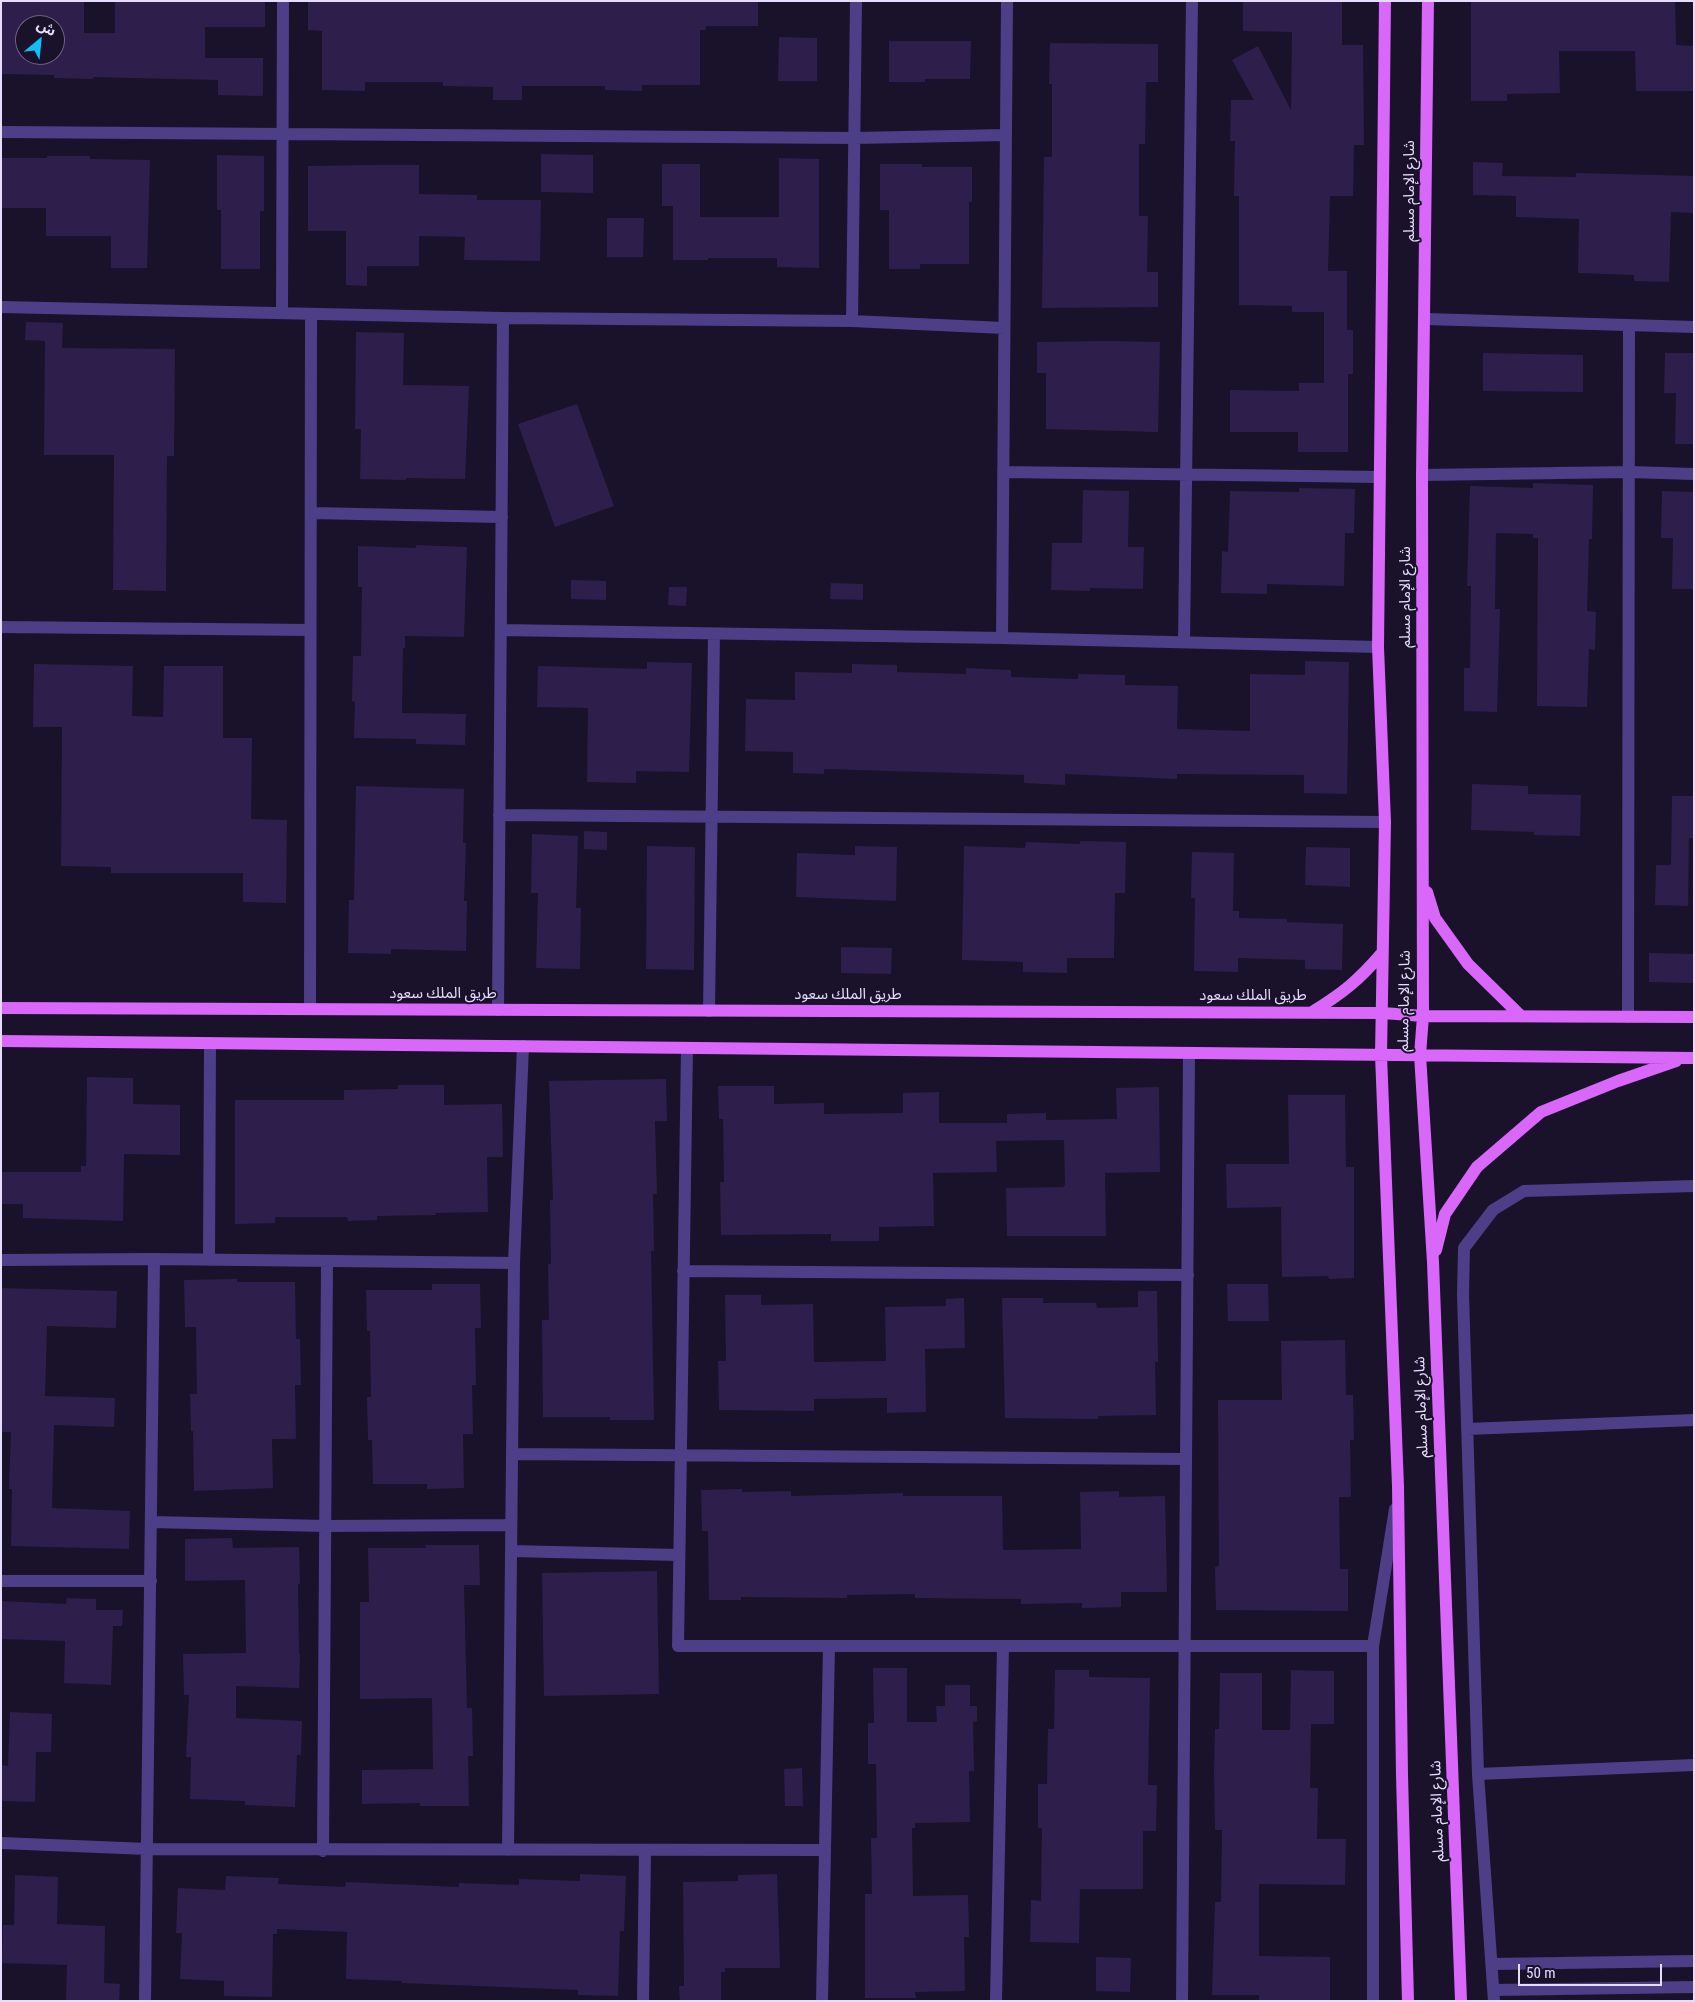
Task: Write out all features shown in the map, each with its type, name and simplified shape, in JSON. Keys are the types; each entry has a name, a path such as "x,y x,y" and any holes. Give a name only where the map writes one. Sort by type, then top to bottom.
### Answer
{"main road":[{"name":"شارع الإمام مسلم","path":"1385,1 1378,647 1385,822 1381,1055 1398,1486 1402,1775 1408,2001"},
{"name":"شارع الإمام مسلم","path":"1428,1 1426,319 1422,475 1423,1016 1420,1054 1433,1262 1461,2001"},
{"path":"1423,878 1435,918 1468,964 1521,1016"},
{"path":"1312,1013 1338,996 1360,978 1382,953"},
{"name":"طريق الملك سعود","path":"1,1008 1383,1013 1423,1016 1694,1017"},
{"path":"1,1041 1690,1058"},
{"path":"1433,1262 1444,1214 1477,1167 1541,1112 1618,1081 1690,1058"}],"street":[{"path":"282,313 283,1"},
{"path":"852,321 856,1"},
{"path":"1002,638 1007,1"},
{"path":"1184,642 1192,1"},
{"path":"1,132 854,138 1006,135"},
{"path":"1,307 503,318 852,321 1004,328"},
{"path":"310,1009 311,314"},
{"path":"498,1010 503,318"},
{"path":"1426,319 1694,328"},
{"path":"1628,1017 1630,326"},
{"path":"1003,472 1380,478"},
{"path":"1422,475 1629,472 1694,474"},
{"path":"311,513 502,517"},
{"path":"1,627 310,630"},
{"path":"500,630 1002,638 1378,647"},
{"path":"709,1011 714,634"},
{"path":"499,814 1385,822"},
{"path":"208,1260 210,1043"},
{"path":"508,1850 514,1263 523,1046"},
{"path":"687,1048 678,1646 1373,1646"},
{"path":"1182,2001 1189,1053"},
{"path":"1694,1186 1524,1191 1493,1210 1464,1248 1463,1295 1478,1774 1494,1995 1694,1987"},
{"path":"1,1260 154,1259 514,1263"},
{"path":"145,2001 154,1259"},
{"path":"323,1850 327,1262"},
{"path":"684,1270 1188,1275"},
{"path":"1468,1429 1694,1420"},
{"path":"512,1454 1186,1459"},
{"path":"1373,2001 1373,1646 1398,1486"},
{"path":"151,1522 325,1526 511,1525"},
{"path":"511,1551 679,1555"},
{"path":"1,1581 150,1581"},
{"path":"822,2001 830,1646"},
{"path":"996,2001 1003,1646"},
{"path":"1478,1774 1694,1766"},
{"path":"1,1843 147,1849 825,1850"},
{"path":"643,2001 645,1850"},
{"path":"1492,1964 1694,1961"}],"building":[{"path":"1,1 84,1 84,33 115,33 115,1 265,1 265,27 205,27 205,58 263,58 263,96 218,95 218,80 54,78 54,75 1,74"},
{"path":"308,1 758,1 758,26 706,26 706,30 700,30 700,85 642,85 642,91 605,90 605,86 522,86 522,100 493,100 493,87 443,86 443,82 365,82 365,91 322,90 322,31 308,30"},
{"path":"1243,1 1342,1 1342,45 1363,45 1364,145 1354,145 1353,196 1330,196 1328,271 1347,271 1347,330 1353,330 1353,374 1348,374 1348,452 1298,452 1298,432 1230,432 1230,390 1299,391 1299,383 1324,383 1324,312 1292,312 1292,306 1239,305 1239,196 1234,196 1235,141 1230,141 1231,100 1254,100 1232,60 1258,46 1291,110 1292,32 1243,31"},
{"path":"1471,1 1675,1 1676,45 1694,46 1694,91 1636,91 1635,51 1559,51 1560,93 1507,94 1507,101 1471,101"},
{"path":"779,37 817,38 817,81 778,81"},
{"path":"889,41 971,41 970,79 925,79 925,82 889,82"},
{"path":"1050,43 1158,44 1158,82 1146,82 1145,144 1139,144 1139,216 1148,216 1147,272 1158,272 1158,307 1042,308 1044,157 1052,157 1052,84 1049,84"},
{"path":"541,154 593,155 593,193 541,192"},
{"path":"217,155 264,156 264,211 260,211 260,269 221,269 221,210 217,210"},
{"path":"47,156 90,156 90,159 150,160 147,268 111,268 111,236 46,236 46,208 1,208 1,158 47,158"},
{"path":"779,158 819,159 819,268 777,267 777,258 673,260 673,206 662,206 662,164 700,164 700,217 779,217"},
{"path":"1473,162 1503,163 1502,176 1576,177 1576,173 1694,176 1694,213 1671,212 1669,282 1634,281 1634,275 1578,273 1579,219 1516,217 1516,196 1473,195"},
{"path":"880,164 922,164 922,167 972,167 972,202 969,202 969,264 920,264 920,269 889,269 889,210 880,210"},
{"path":"419,165 419,194 477,195 477,200 541,200 540,261 464,260 465,237 419,236 419,266 367,266 367,286 346,285 346,231 308,231 308,166"},
{"path":"607,218 644,218 643,257 607,257"},
{"path":"26,322 63,323 62,348 175,349 174,456 167,456 166,591 113,590 114,455 44,455 45,341 25,340"},
{"path":"356,332 404,333 403,385 469,386 465,479 360,479 361,429 355,429"},
{"path":"1037,342 1160,342 1158,432 1046,429 1046,373 1037,373"},
{"path":"1483,353 1583,355 1583,392 1483,391"},
{"path":"1665,353 1694,353 1694,444 1675,444 1676,393 1664,393"},
{"path":"577,404 614,506 555,527 518,424"},
{"path":"1533,483 1593,485 1592,539 1589,539 1587,611 1596,612 1595,650 1589,649 1587,707 1537,706 1538,538 1533,538 1533,534 1496,533 1495,609 1500,609 1497,712 1464,711 1464,668 1470,668 1471,586 1467,586 1470,486 1533,488"},
{"path":"1299,488 1355,489 1354,533 1345,533 1344,586 1267,584 1267,594 1221,593 1222,551 1228,552 1230,491 1299,492"},
{"path":"1083,490 1129,491 1128,547 1144,547 1143,589 1090,588 1090,591 1051,590 1052,543 1082,543"},
{"path":"1662,491 1694,492 1694,589 1672,589 1673,538 1661,538"},
{"path":"416,545 467,547 464,637 405,636 405,648 403,648 402,713 466,714 465,745 416,744 416,739 354,738 355,702 352,701 353,656 361,656 362,587 358,587 358,546 416,548"},
{"path":"571,580 606,581 606,600 571,599"},
{"path":"831,583 863,584 863,600 830,599"},
{"path":"669,587 687,587 686,606 668,605"},
{"path":"1305,661 1349,662 1347,794 1304,793 1304,775 1177,774 1177,779 1065,774 1065,785 1024,783 1024,775 824,769 824,774 793,773 793,752 745,751 746,699 795,700 795,672 852,673 852,664 897,665 897,672 966,674 966,668 1011,670 1011,677 1078,679 1078,674 1125,675 1125,685 1178,686 1177,729 1250,731 1250,674 1305,675"},
{"path":"647,662 692,663 689,772 636,771 636,783 587,782 588,708 537,707 538,666 647,669"},
{"path":"34,664 133,666 132,716 163,717 164,666 223,666 223,738 252,738 251,819 287,820 286,903 243,902 243,873 111,873 111,867 61,866 62,727 33,727"},
{"path":"1472,784 1528,786 1528,794 1581,795 1580,836 1534,835 1534,832 1471,830"},
{"path":"356,786 464,789 463,843 466,843 464,901 467,901 466,951 391,949 391,954 348,953 349,900 354,900"},
{"path":"1672,796 1694,796 1694,838 1689,838 1688,906 1655,905 1656,865 1671,865"},
{"path":"584,831 607,832 607,850 584,849"},
{"path":"532,834 578,836 576,908 581,908 580,969 536,968 538,893 531,893"},
{"path":"1080,841 1126,842 1125,893 1115,893 1114,958 1067,958 1067,973 1023,972 1023,962 962,960 964,846 1025,848 1026,842 1080,844"},
{"path":"647,846 695,847 694,970 646,969"},
{"path":"855,846 897,847 896,901 796,897 797,853 855,855"},
{"path":"1306,847 1350,848 1350,887 1305,885"},
{"path":"1192,852 1234,853 1233,911 1239,911 1239,918 1287,919 1287,922 1343,924 1342,970 1305,969 1305,960 1238,958 1238,972 1194,971 1195,898 1191,898"},
{"path":"841,947 892,948 891,974 841,973"},
{"path":"1649,953 1694,954 1694,983 1649,982"},
{"path":"87,1077 133,1078 133,1104 180,1105 180,1155 124,1154 123,1221 23,1218 23,1204 1,1204 1,1172 81,1172 81,1166 86,1166"},
{"path":"666,1079 667,1121 655,1121 657,1194 653,1194 654,1251 651,1251 654,1420 610,1420 610,1417 543,1417 542,1320 549,1320 548,1264 551,1264 550,1200 553,1200 549,1081"},
{"path":"398,1085 444,1085 444,1105 502,1104 503,1157 487,1157 488,1212 377,1216 377,1220 348,1221 347,1217 275,1217 275,1223 235,1224 235,1100 344,1100 344,1090 398,1089"},
{"path":"718,1086 774,1086 774,1104 824,1103 824,1114 903,1113 903,1093 939,1092 939,1123 1007,1123 1007,1114 1046,1113 1046,1120 1117,1119 1116,1088 1159,1087 1160,1172 1105,1173 1106,1236 1007,1236 1006,1188 1063,1187 1065,1185 1064,1140 996,1141 997,1172 933,1173 934,1226 879,1227 879,1241 831,1241 831,1234 721,1235 720,1182 724,1182 723,1119 719,1119"},
{"path":"1288,1095 1345,1095 1346,1167 1354,1167 1354,1278 1329,1279 1328,1276 1282,1277 1281,1207 1227,1208 1226,1164 1289,1164"},
{"path":"237,1279 237,1282 295,1282 296,1339 300,1339 301,1385 295,1385 296,1439 272,1439 273,1488 194,1491 190,1394 197,1394 196,1327 185,1327 184,1280"},
{"path":"432,1284 480,1284 481,1328 475,1328 476,1385 472,1385 473,1434 463,1434 464,1488 427,1489 427,1484 373,1484 372,1440 368,1440 367,1397 371,1397 370,1331 367,1331 366,1290 432,1290"},
{"path":"1227,1284 1268,1284 1269,1321 1228,1321"},
{"path":"1,1288 117,1291 116,1328 47,1326 45,1396 115,1398 114,1427 54,1425 52,1508 130,1511 129,1549 11,1546 12,1489 9,1489 11,1432 1,1432"},
{"path":"1138,1291 1157,1291 1158,1362 1155,1362 1156,1415 1098,1416 1098,1419 1005,1418 1002,1298 1043,1298 1043,1303 1096,1303 1097,1308 1138,1307"},
{"path":"725,1295 761,1295 761,1305 813,1304 814,1362 886,1361 885,1307 946,1306 946,1299 964,1298 965,1348 925,1349 926,1412 887,1413 887,1398 814,1399 814,1411 719,1410 718,1361 726,1361"},
{"path":"1345,1340 1346,1395 1353,1395 1354,1440 1350,1440 1351,1497 1339,1497 1340,1569 1348,1569 1348,1611 1216,1610 1215,1567 1219,1566 1218,1400 1282,1400 1281,1341"},
{"path":"742,1489 742,1492 791,1491 791,1496 903,1493 903,1496 1002,1496 1003,1550 1081,1549 1080,1492 1119,1491 1119,1497 1165,1496 1167,1592 1121,1592 1121,1607 1082,1608 1082,1603 1021,1604 1021,1599 915,1598 915,1594 847,1595 847,1598 741,1597 741,1600 709,1600 708,1531 702,1531 701,1490"},
{"path":"232,1538 233,1548 299,1547 299,1688 236,1686 236,1718 302,1721 301,1755 297,1755 295,1807 245,1805 245,1801 190,1799 191,1757 186,1757 189,1695 184,1695 183,1654 246,1653 245,1580 185,1581 185,1539"},
{"path":"425,1545 479,1545 480,1585 464,1585 467,1708 472,1708 473,1756 468,1756 469,1806 420,1806 420,1803 362,1804 362,1770 433,1769 432,1698 360,1699 360,1602 369,1602 368,1548 426,1548"},
{"path":"657,1571 659,1694 544,1696 542,1573"},
{"path":"67,1598 96,1599 96,1610 123,1610 122,1626 113,1626 111,1685 64,1683 65,1641 1,1639 1,1601 66,1604"},
{"path":"873,1668 907,1668 907,1722 937,1722 936,1706 945,1706 945,1685 970,1685 970,1706 977,1706 977,1721 973,1722 974,1771 969,1771 970,1822 915,1823 915,1828 912,1828 913,1896 968,1895 969,1937 964,1937 965,1991 915,1992 916,1998 865,1998 865,1894 872,1894 871,1838 877,1838 876,1764 868,1764 868,1723 874,1723"},
{"path":"1055,1670 1089,1670 1089,1677 1150,1678 1148,1785 1157,1785 1156,1831 1143,1831 1143,1889 1080,1889 1079,1943 1030,1942 1031,1900 1041,1901 1042,1828 1038,1828 1038,1784 1047,1784 1048,1729 1054,1729"},
{"path":"1291,1670 1334,1671 1334,1724 1311,1724 1310,1788 1318,1788 1317,1839 1346,1839 1345,1885 1259,1884 1259,1956 1330,1957 1330,2001 1259,2001 1259,1995 1212,1995 1215,1902 1221,1902 1222,1830 1215,1830 1214,1770 1215,1729 1219,1729 1220,1673 1262,1673 1262,1730 1290,1730"},
{"path":"10,1712 52,1714 51,1752 36,1752 35,1802 1,1801 1,1765 8,1766"},
{"path":"802,1768 803,1806 785,1806 784,1769"},
{"path":"580,1874 626,1876 624,1931 620,1931 618,1996 578,1995 578,1990 346,1979 347,1932 277,1929 277,1934 273,1934 272,1997 224,1996 224,1981 180,1979 182,1933 176,1933 178,1888 225,1890 226,1876 279,1878 278,1884 345,1887 346,1882 459,1887 459,1883 519,1885 519,1879 580,1881"},
{"path":"777,1874 780,1968 725,1968 725,1972 721,1972 721,2001 680,2001 679,1986 684,1986 683,1882 738,1881 738,1875"},
{"path":"15,1875 58,1877 57,1924 105,1926 104,1983 120,1984 119,2001 66,2001 67,1965 2,1963 3,1925 14,1925"},
{"path":"1096,1957 1131,1958 1130,1992 1096,1991"}]}
